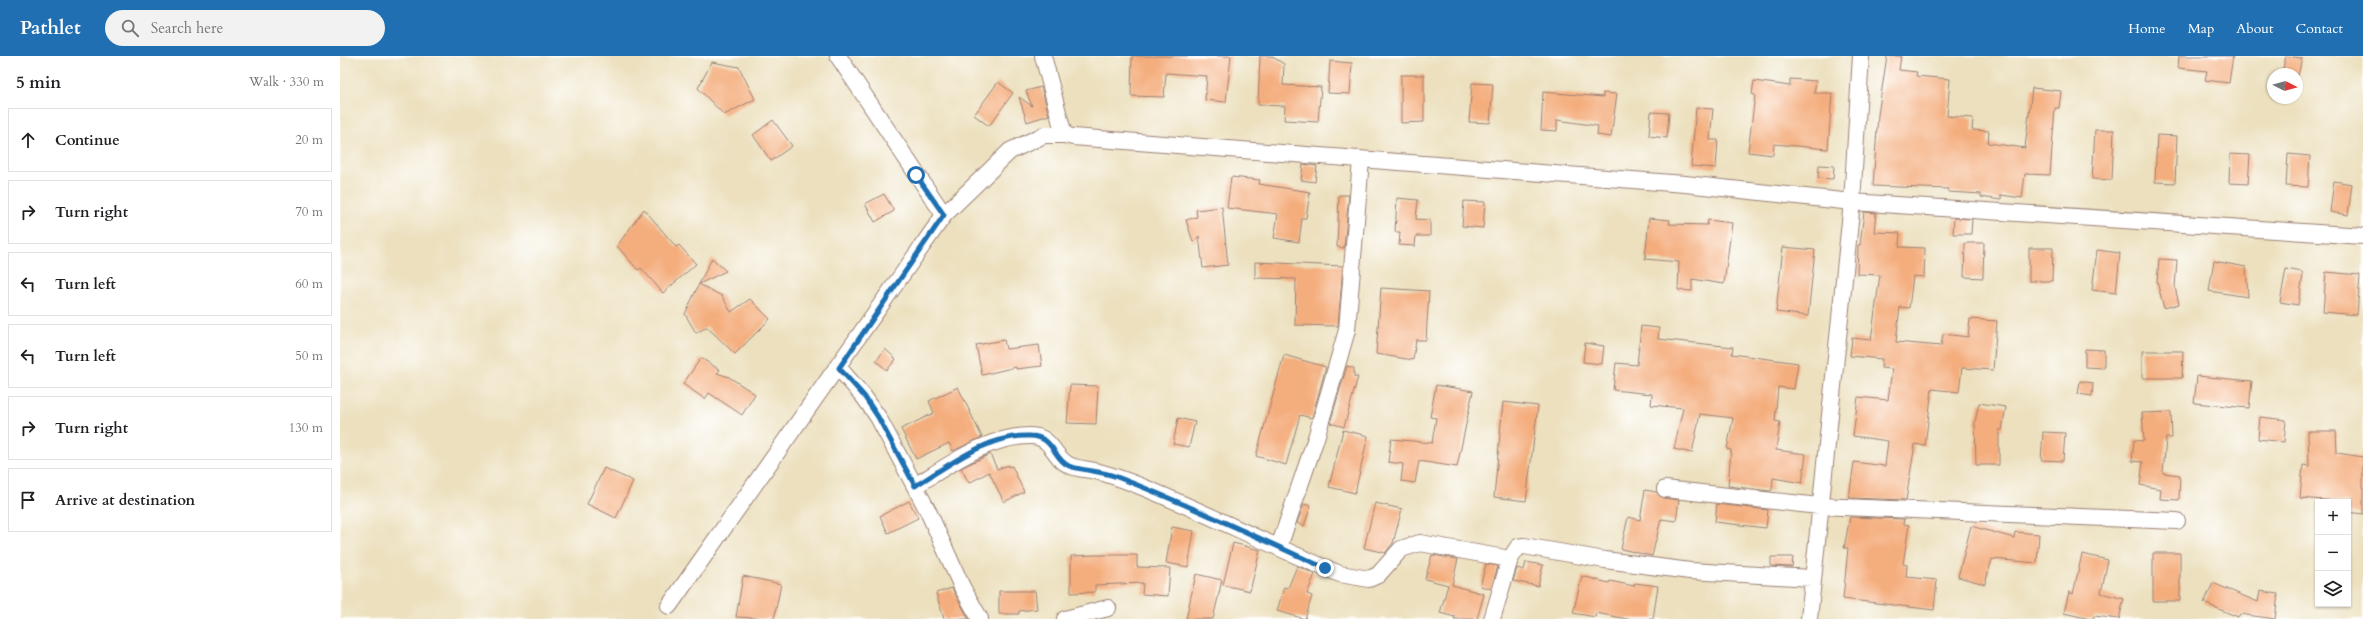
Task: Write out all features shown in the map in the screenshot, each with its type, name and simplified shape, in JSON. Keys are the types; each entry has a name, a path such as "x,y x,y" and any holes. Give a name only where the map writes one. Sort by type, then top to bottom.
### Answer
{"street":[{"path":"838,56 920,182 944,215"},
{"path":"1043,56 1064,135"},
{"path":"1809,619 1819,506 1852,202 1862,56"},
{"path":"669,606 839,368 944,215 1010,151 1044,135 1064,135 1095,140 1685,184 1852,202 2363,236"},
{"path":"1279,547 1316,438 1347,330 1361,160"},
{"path":"839,368 864,396 878,417 915,486 980,619"},
{"path":"915,486 982,448 1009,437 1032,436 1044,440 1052,446 1059,457 1071,466 1102,472 1136,484 1340,574 1369,580 1378,575 1401,550 1420,543 1510,559"},
{"path":"1665,489 1819,506 2177,521"},
{"path":"1492,619 1510,559 1518,547 1524,546 1605,560 1690,571 1812,578"},
{"path":"1065,619 1108,608"}],"building":[{"path":"1132,56 1231,56 1226,102 1205,100 1207,76 1166,73 1164,97 1131,96"},
{"path":"1260,56 1271,56 1284,64 1283,85 1321,87 1318,122 1284,120 1285,106 1258,105"},
{"path":"1887,56 1901,56 1899,70 1917,72 1916,76 1950,79 1947,116 1973,118 1972,130 1989,131 1988,143 2025,148 2032,88 2061,91 2059,108 2055,108 2050,175 2025,174 2022,198 2001,195 2001,200 1981,197 1981,194 1948,192 1948,189 1873,186 1878,115"},
{"path":"2179,56 2233,56 2229,83 2205,80 2207,71 2178,68"},
{"path":"2286,56 2302,58 2300,68 2283,68"},
{"path":"1330,61 1352,63 1350,94 1328,93"},
{"path":"712,62 739,67 755,99 724,115 698,88"},
{"path":"1401,75 1424,75 1424,122 1401,123"},
{"path":"1790,79 1816,81 1814,93 1832,93 1828,149 1774,144 1773,155 1748,152 1755,95 1752,94 1754,81 1790,86"},
{"path":"998,82 1013,93 989,126 974,115"},
{"path":"1472,83 1493,84 1490,123 1469,122"},
{"path":"1041,87 1049,115 1027,122 1019,97 1032,106 1026,91"},
{"path":"1543,92 1603,97 1603,93 1617,94 1611,137 1597,135 1598,126 1557,120 1557,131 1541,130"},
{"path":"1696,108 1713,109 1710,140 1718,140 1716,168 1691,166"},
{"path":"1651,112 1669,113 1667,138 1649,136"},
{"path":"773,120 792,146 771,161 753,135"},
{"path":"2095,130 2114,130 2112,180 2092,179"},
{"path":"2157,135 2177,136 2175,183 2155,182"},
{"path":"2230,154 2250,155 2248,184 2229,183"},
{"path":"2288,154 2310,156 2308,187 2286,186"},
{"path":"1303,164 1317,166 1315,182 1301,180"},
{"path":"1819,165 1834,166 1833,179 1818,178"},
{"path":"1231,177 1260,180 1259,184 1310,192 1306,218 1302,218 1299,242 1274,238 1278,214 1227,208"},
{"path":"2334,181 2352,184 2348,215 2330,212"},
{"path":"884,194 894,211 875,222 865,204"},
{"path":"1339,195 1349,195 1344,248 1337,247"},
{"path":"1397,198 1418,200 1416,219 1430,220 1430,236 1416,236 1415,246 1399,245 1400,232 1395,232"},
{"path":"1464,201 1485,202 1483,228 1462,226"},
{"path":"1222,207 1228,265 1203,268 1199,236 1193,242 1186,220 1197,217 1196,210"},
{"path":"644,209 676,247 679,245 696,264 663,293 641,268 638,270 617,246"},
{"path":"1864,212 1876,213 1874,232 1900,233 1899,247 1925,248 1924,277 1913,276 1909,308 1900,307 1896,342 1941,346 1943,334 1968,337 1970,319 1997,321 1993,370 1962,368 1959,392 1932,389 1925,446 1915,444 1906,500 1849,498 1854,462 1885,466 1888,441 1853,436 1858,397 1888,400 1892,369 1881,368 1882,359 1850,356 1852,338 1871,340 1880,275 1857,274 1858,245 1860,245"},
{"path":"1649,218 1670,220 1669,224 1707,225 1708,220 1732,223 1724,284 1692,279 1692,291 1678,290 1679,262 1645,259"},
{"path":"1954,218 1972,219 1971,234 1953,234"},
{"path":"1965,243 1984,243 1983,278 1964,277"},
{"path":"1783,247 1815,250 1808,316 1776,312"},
{"path":"2029,248 2053,248 2052,281 2029,281"},
{"path":"2097,250 2120,253 2116,293 2092,290"},
{"path":"712,258 726,271 699,284"},
{"path":"2159,259 2177,260 2175,287 2179,304 2164,308 2157,282"},
{"path":"2214,261 2246,267 2248,297 2209,291"},
{"path":"1255,262 1343,266 1338,326 1295,325 1296,279 1255,278"},
{"path":"2286,269 2302,272 2303,275 2298,305 2280,302"},
{"path":"2326,272 2360,275 2357,315 2323,312"},
{"path":"699,284 722,296 731,312 750,299 770,319 735,354 707,327 696,333 685,314"},
{"path":"1381,288 1429,291 1426,340 1416,340 1413,360 1376,354"},
{"path":"1641,326 1659,328 1658,339 1733,347 1732,354 1798,363 1794,389 1778,387 1775,421 1780,422 1776,450 1806,454 1802,483 1773,478 1772,490 1770,491 1728,486 1731,450 1727,449 1733,418 1700,414 1692,453 1674,449 1683,408 1651,405 1652,394 1613,390 1616,363 1637,365"},
{"path":"1004,340 1006,349 1039,345 1042,366 1016,369 1016,367 982,375 976,345"},
{"path":"1585,343 1604,346 1602,364 1583,362"},
{"path":"885,349 896,359 887,370 876,361"},
{"path":"2085,349 2104,350 2104,368 2085,367"},
{"path":"2142,351 2183,351 2182,378 2142,378"},
{"path":"1284,355 1326,367 1312,418 1300,415 1286,465 1256,456"},
{"path":"701,358 720,370 717,373 729,377 755,394 742,415 709,393 705,399 683,384"},
{"path":"1347,366 1354,368 1354,377 1358,377 1344,427 1330,423"},
{"path":"2197,376 2252,381 2249,408 2194,403"},
{"path":"2080,381 2093,383 2092,396 2078,394"},
{"path":"1070,385 1098,386 1096,424 1067,423"},
{"path":"1436,385 1473,391 1457,467 1419,461 1415,483 1401,481 1403,464 1388,462 1391,439 1432,443 1436,418 1430,417"},
{"path":"958,387 982,437 953,451 949,443 916,459 901,429 934,413 929,401"},
{"path":"1503,402 1538,406 1526,501 1494,497"},
{"path":"1979,403 2006,407 2002,430 1999,430 1999,465 1976,465 1975,422"},
{"path":"2171,412 2172,438 2166,438 2163,473 2180,475 2179,500 2160,499 2161,489 2140,485 2143,462 2132,461 2134,440 2144,441 2142,413"},
{"path":"2260,417 2286,420 2284,442 2258,439"},
{"path":"1178,418 1195,422 1189,447 1173,444"},
{"path":"1343,430 1368,436 1355,493 1329,487"},
{"path":"2308,431 2336,431 2337,453 2363,457 2363,514 2351,512 2351,499 2300,498 2303,465 2309,466"},
{"path":"2043,432 2065,433 2063,461 2041,460"},
{"path":"990,454 997,469 1009,465 1009,467 1012,466 1024,492 1004,502 989,472 969,483 961,468"},
{"path":"604,468 633,481 616,518 587,504"},
{"path":"1645,490 1656,492 1664,498 1679,500 1676,521 1661,519 1652,556 1621,549 1628,517 1640,520"},
{"path":"909,501 918,518 888,533 880,516"},
{"path":"1375,503 1402,509 1393,543 1385,553 1364,548"},
{"path":"1304,504 1311,506 1304,526 1297,523"},
{"path":"1717,504 1768,510 1766,528 1715,522"},
{"path":"1850,517 1904,519 1903,524 1909,525 1903,564 1907,565 1906,577 1937,580 1934,610 1843,599 1848,548 1844,548"},
{"path":"1971,526 2014,538 2015,532 2039,534 2037,563 1992,559 1985,584 1958,577"},
{"path":"1172,527 1194,531 1188,567 1166,563"},
{"path":"1233,543 1260,550 1250,591 1223,585"},
{"path":"2153,553 2180,553 2180,601 2153,601"},
{"path":"2082,554 2108,560 2101,593 2124,599 2119,619 2094,616 2093,619 2090,619 2064,613 2069,592 2073,594"},
{"path":"1137,555 1137,567 1170,568 1168,596 1142,594 1143,583 1095,585 1095,592 1071,593 1071,556"},
{"path":"1432,555 1458,559 1452,585 1484,594 1477,619 1454,619 1455,617 1440,613 1448,585 1425,579"},
{"path":"1771,557 1793,557 1792,567 1771,566"},
{"path":"1526,562 1543,565 1538,586 1513,581 1517,568 1524,570"},
{"path":"1486,564 1498,566 1491,589 1480,586"},
{"path":"1297,566 1315,574 1307,594 1312,596 1305,619 1277,611 1284,587 1288,588"},
{"path":"1196,574 1222,580 1213,619 1186,619"},
{"path":"743,576 781,584 774,619 736,617"},
{"path":"1582,576 1609,583 1610,581 1634,586 1635,583 1658,586 1653,619 1627,619 1596,613 1595,617 1573,613"},
{"path":"2213,583 2258,602 2260,591 2278,594 2275,619 2240,614 2238,617 2204,603"},
{"path":"952,588 969,619 944,619 936,593"},
{"path":"999,591 1035,591 1037,609 1019,611 1019,614 999,614"}],"route":[{"path":"916,175 944,215 839,368 864,396 878,417 915,486 947,466 982,448 1009,437 1032,436 1044,440 1052,446 1065,464 1114,476 1136,484 1325,568"}]}
